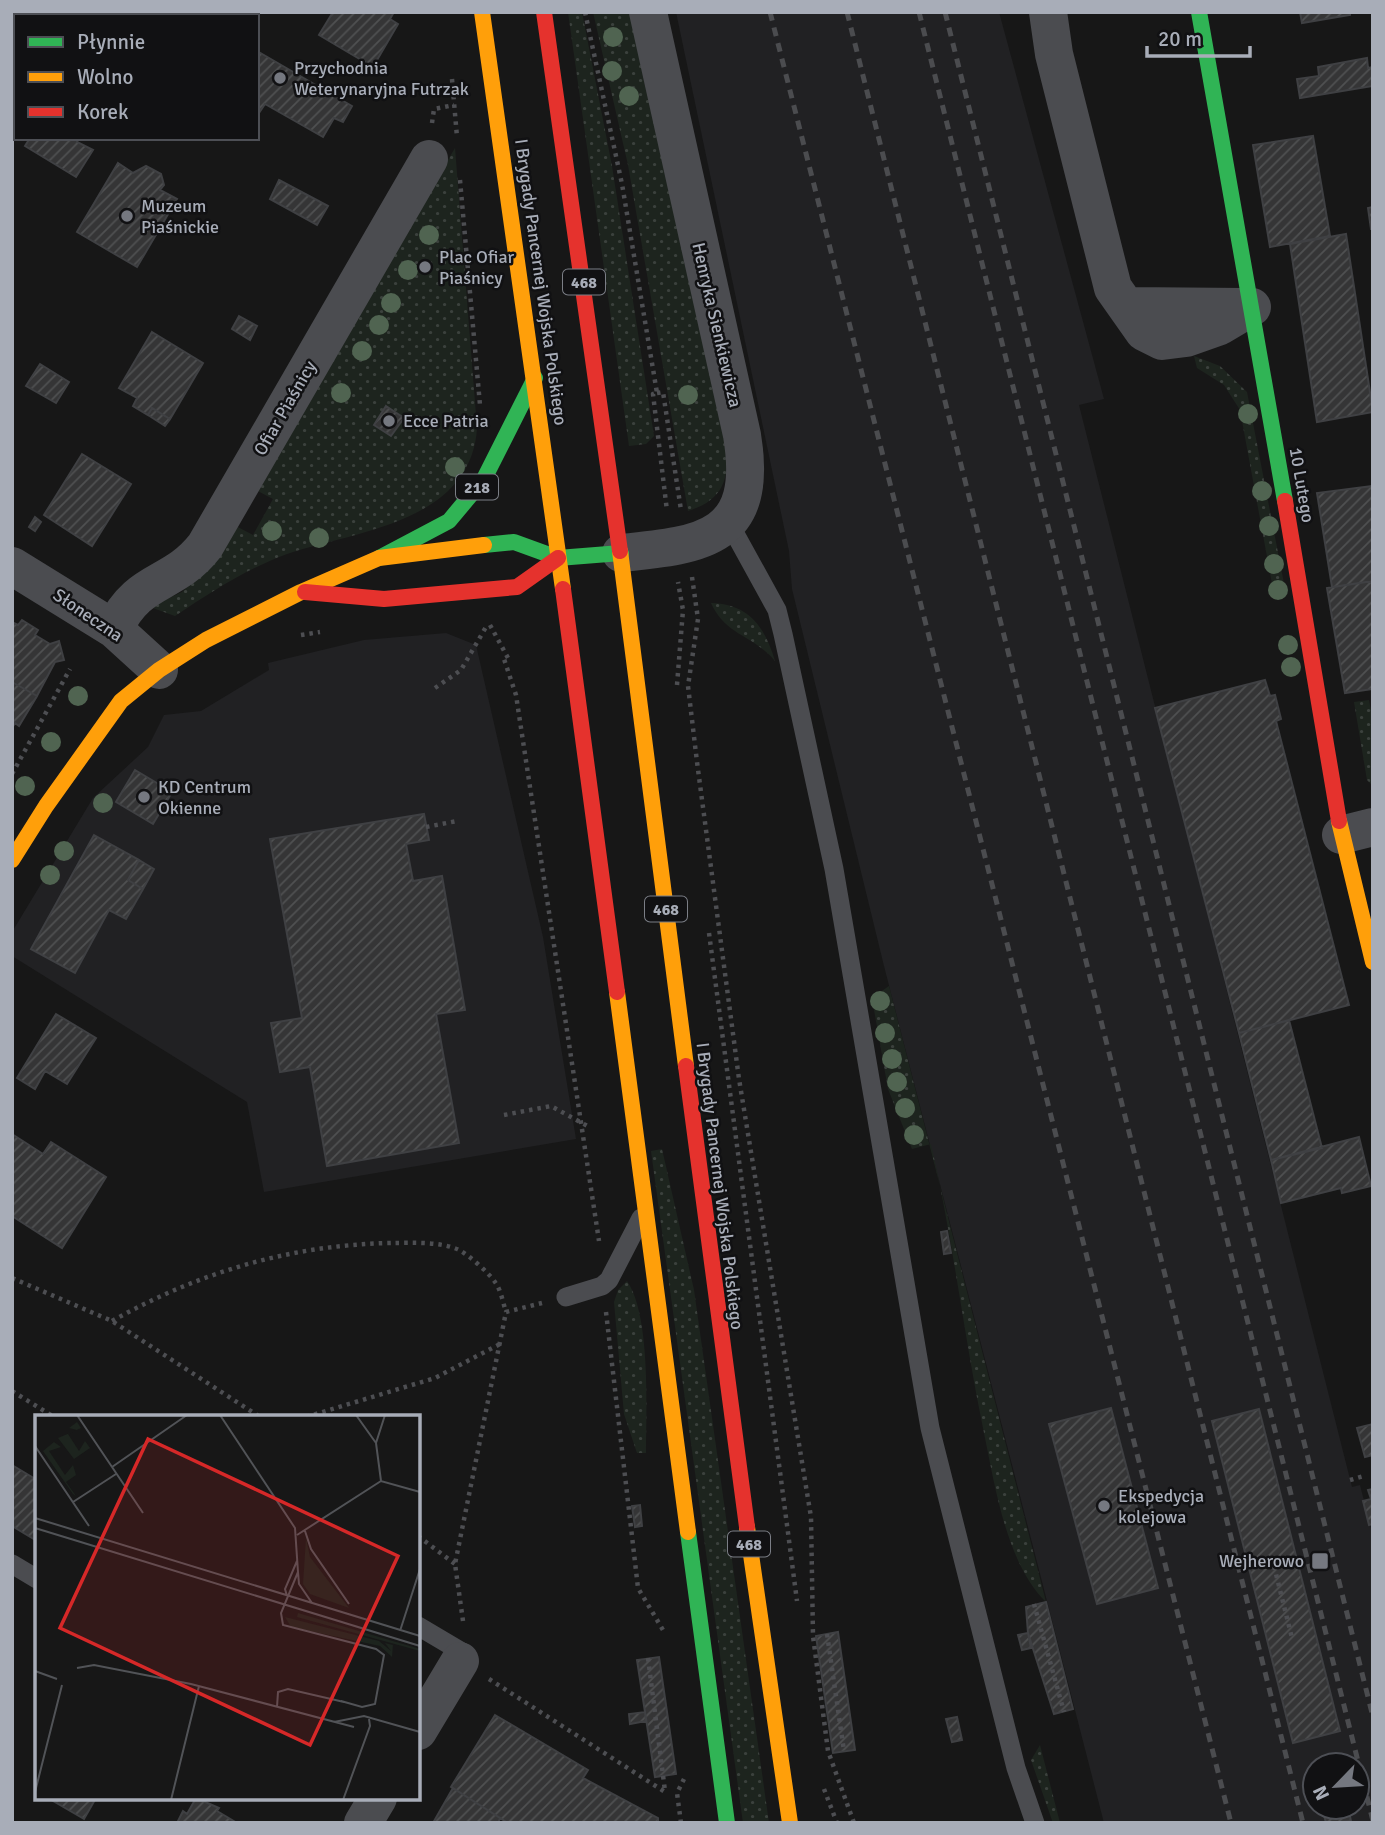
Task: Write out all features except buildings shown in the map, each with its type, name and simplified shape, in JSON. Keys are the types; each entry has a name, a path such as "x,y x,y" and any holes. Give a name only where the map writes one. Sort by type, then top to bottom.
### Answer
{"main road":[{"name":"I Brygady Pancernej Wojska Polskiego","path":"482,12 535,378 727,1823"},
{"name":"I Brygady Pancernej Wojska Polskiego","path":"544,12 621,553 711,1265 790,1823"},
{"name":"10 Lutego","path":"1199,12 1252,307 1357,831 1373,962"},
{"name":"218","path":"12,860 46,806 121,701 159,670 206,640 301,592 379,558 449,521 484,479 535,378"},
{"name":"218","path":"379,558 514,542 558,558"},
{"path":"301,592 384,599 517,587 558,558 621,553"}],"street":[{"name":"Henryka Sienkiewicza","path":"621,553 679,547 710,537 728,521 743,496 746,461 648,12"},
{"path":"1048,12 1054,54 1113,288 1144,332 1162,341 1186,338 1220,326 1252,307"},
{"name":"Ofiar Piaśnicy","path":"114,629 124,607 141,592 191,564 205,546 448,155"},
{"name":"Słoneczna","path":"12,566 114,629 159,670"},
{"path":"420,1728 463,1658"},
{"path":"363,1823 377,1800"}],"lane":[{"path":"728,521 777,610 783,634 834,869 930,1428 1016,1768 1035,1823"},
{"path":"566,1297 602,1286 609,1279 645,1211"},
{"path":"12,1564 35,1578"},
{"path":"420,1627 463,1658"}],"path":[{"path":"585,12 620,175 657,393"},
{"path":"451,67 454,106 448,155 480,412"},
{"path":"434,108 454,106"},
{"path":"678,695 683,610 679,547 663,392 653,394 679,547 697,604 688,686 739,1079 811,1517 813,1636 828,1751 854,1823"},
{"path":"480,620 496,631 508,658"},
{"path":"435,688 461,670 489,624"},
{"path":"289,637 328,631"},
{"path":"12,774 70,669"},
{"path":"426,827 457,821"},
{"path":"709,928 799,1613"},
{"path":"504,1115 551,1106 591,1128"},
{"path":"112,1321 159,1295 206,1275 278,1255 354,1244 419,1243 459,1250 495,1281 506,1312 455,1564 463,1658 665,1792 648,1658"},
{"path":"12,1278 112,1321 257,1415"},
{"path":"506,1312 566,1297"},
{"path":"313,1415 435,1378 500,1344"},
{"path":"12,1391 51,1415"},
{"path":"1350,1480 1364,1476"},
{"path":"420,1538 455,1564"},
{"path":"1272,1558 1292,1638"},
{"path":"1034,1604 1064,1712"},
{"path":"827,1634 844,1751"},
{"path":"821,1779 837,1823"}],"shaded area":[{"path":"568,12 582,12 612,166 654,436 646,444 629,446"},
{"path":"593,12 630,12 728,447 727,470 721,488 709,501 688,511 628,165"},
{"path":"676,12 999,12 1104,399 1079,405 1352,1487 1360,1485 1373,1536 1373,1823 1104,1823 884,966 792,589 789,551"},
{"name":"Plac Ofiar Piaśnicy","path":"455,148 477,428 470,460 454,485 432,504 405,518 287,554 257,567 175,616 150,607 182,592 196,579 232,524 253,535 273,499 254,489"},
{"path":"1194,356 1220,366 1247,392 1286,594 1275,600 1240,410 1224,385 1197,368"},
{"path":"711,603 736,608 754,620 766,638 775,661 724,622"},
{"path":"446,633 476,645 543,937 576,1139 264,1192 247,1102 12,956 12,932 93,798 148,747 164,715 201,711 269,670 268,663 364,640"},
{"path":"1369,700 1373,721 1373,786 1367,780 1354,702"},
{"path":"889,986 929,1144 912,1149 888,1089 873,1004 876,995"},
{"path":"929,1144 931,1144 940,1186"},
{"path":"662,1149 694,1290 769,1823 743,1823 651,1151"},
{"path":"940,1186 1046,1602 1032,1586 1021,1566 998,1499"},
{"path":"627,1281 635,1297 644,1340 646,1453 637,1453 624,1414 614,1302 618,1290"},
{"path":"1040,1745 1060,1823 1053,1823 1031,1760"}],"railway":[{"path":"770,12 1231,1823"},
{"path":"847,12 1303,1823"},
{"path":"919,12 1373,1821"},
{"path":"945,12 1373,1717"}],"traffic: fast":[{"path":"1199,12 1285,501"},
{"path":"379,558 449,521 484,479 535,378"},
{"path":"484,545 514,542 558,558 621,553"},
{"path":"688,1532 727,1823"}],"traffic: slow":[{"path":"482,12 563,589"},
{"path":"12,860 46,806 121,701 159,670 206,640 301,592 379,558 484,545"},
{"path":"620,551 686,1066"},
{"path":"1339,821 1373,962"},
{"path":"617,992 688,1532"},
{"path":"747,1527 790,1823"}],"traffic: jam":[{"path":"544,12 620,551"},
{"path":"1285,501 1339,821"},
{"path":"305,592 384,599 517,587 558,558"},
{"path":"563,589 617,992"},
{"path":"686,1066 747,1527"}],"place":[{"name":"Przychodnia Weterynaryjna Futrzak","path":"280,78"},
{"name":"Muzeum Piaśnickie","path":"127,216"},
{"name":"Plac Ofiar Piaśnicy","path":"425,267"},
{"name":"Ecce Patria","path":"389,421"},
{"name":"KD Centrum Okienne","path":"144,797"},
{"name":"Ekspedycja kolejowa","path":"1104,1506"},
{"name":"Wejherowo","path":"1320,1561"}]}
